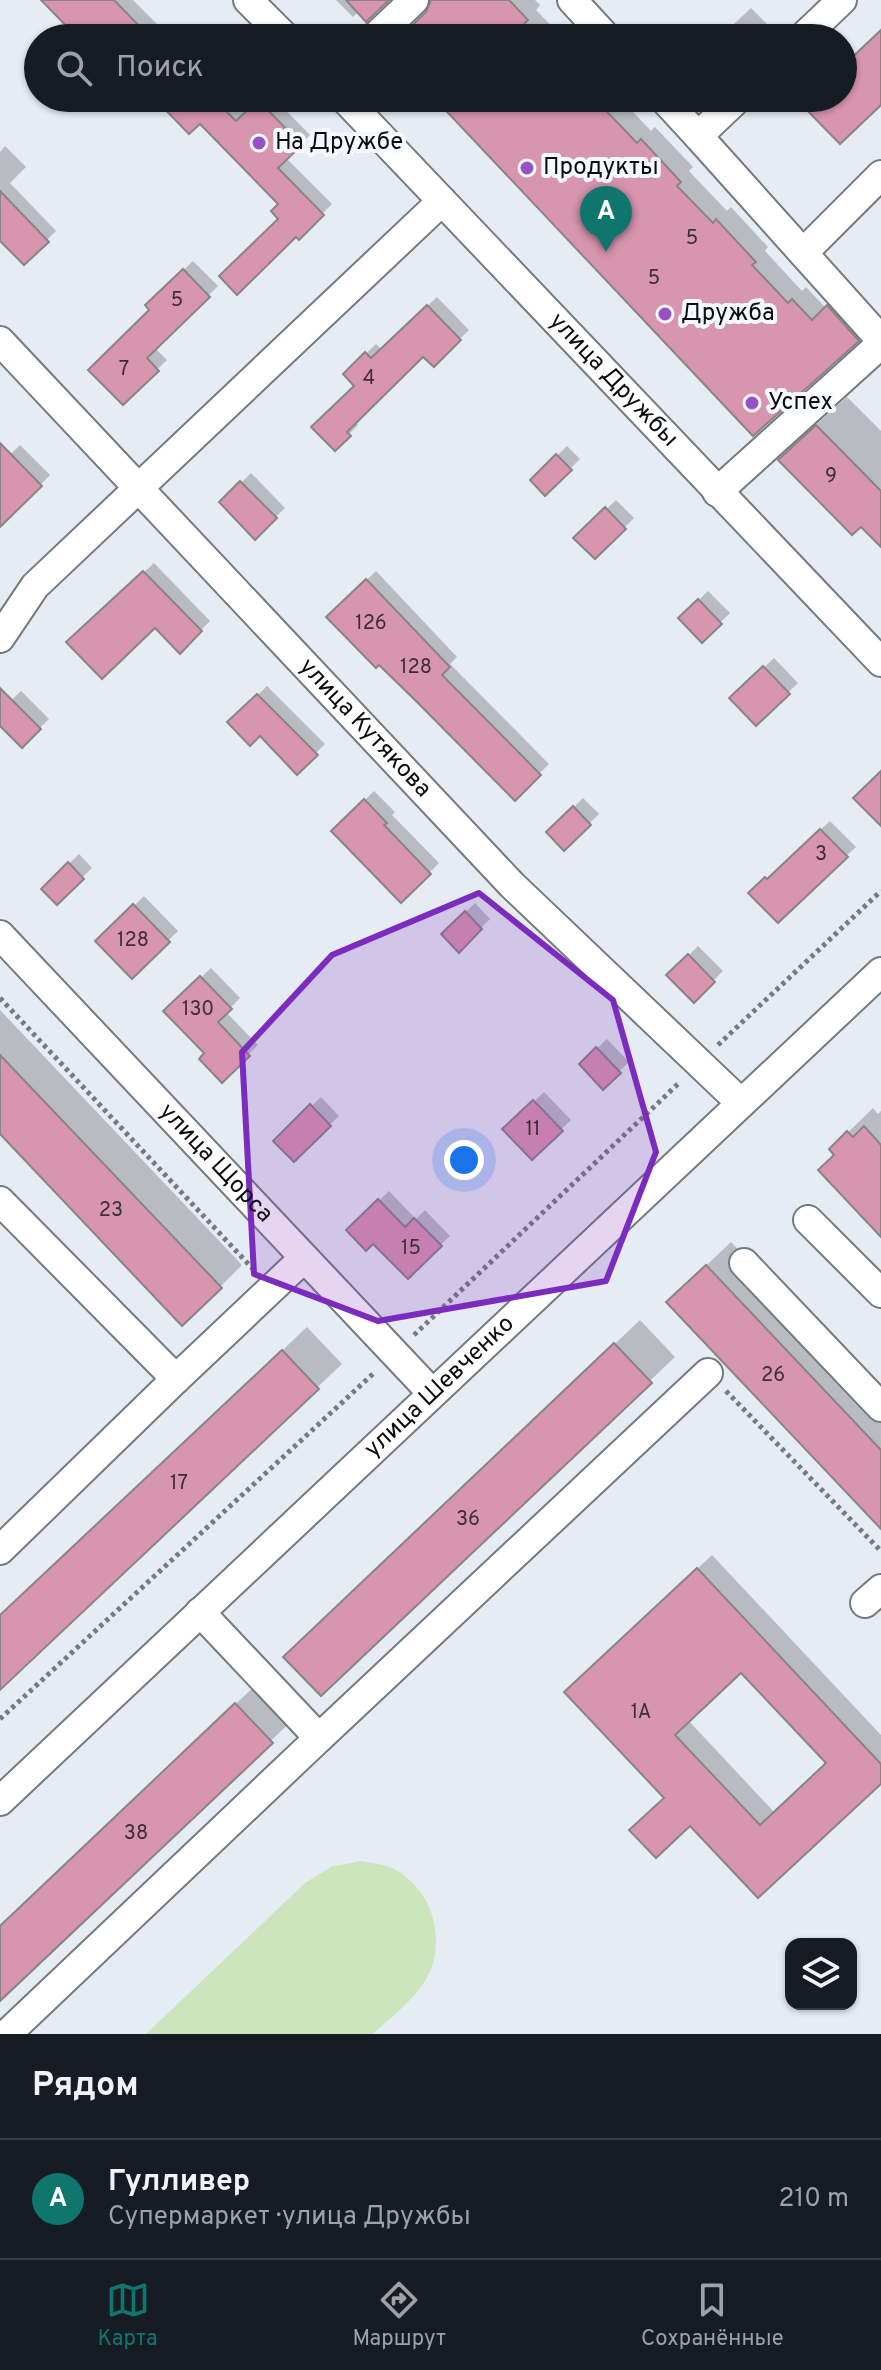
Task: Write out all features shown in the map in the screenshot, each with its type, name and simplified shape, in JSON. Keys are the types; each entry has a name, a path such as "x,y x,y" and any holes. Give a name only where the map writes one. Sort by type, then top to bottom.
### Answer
{"street":[{"path":"248,0 272,24"},
{"path":"389,24 414,0"},
{"path":"572,0 594,24"},
{"path":"817,24 842,0"},
{"name":"улица Дружбы","path":"357,112 881,662"},
{"path":"676,112 881,342 717,492"},
{"path":"698,136 723,112"},
{"path":"803,253 881,175"},
{"path":"0,638 35,586 442,201"},
{"name":"улица Кутякова","path":"0,341 512,885 741,1103"},
{"name":"улица Щорса","path":"0,935 432,1393"},
{"name":"улица Шевченко","path":"0,1801 881,972"},
{"path":"0,1201 176,1379"},
{"path":"808,1220 881,1293"},
{"path":"0,1550 304,1258"},
{"path":"744,1263 881,1407"},
{"path":"7,2034 708,1373"},
{"path":"200,1612 319,1738"}],"path":[{"path":"0,1719 394,1354 881,891"},
{"path":"0,998 272,1289"},
{"path":"708,1373 881,1551"}],"highlighted area":[{"path":"479,893 613,1000 656,1152 606,1281 378,1321 254,1274 242,1052 332,955"}],"green space":[{"path":"361,1861 392,1868 405,1876 424,1898 435,1925 435,1954 426,1979 373,2034 146,2034 305,1883 331,1867"}],"building":[{"path":"41,0 114,0 137,24 64,24"},
{"path":"346,0 389,0 366,22"},
{"path":"431,0 509,0 528,20 524,24 414,24 426,12"},
{"path":"881,30 881,105 840,144 809,112 857,112 857,53"},
{"path":"168,112 227,112 236,121 245,112 270,112 302,145 278,168 324,215 299,240 296,237 237,295 219,276 278,219 271,211 278,204 200,124 189,134"},
{"path":"447,112 607,112 637,143 641,139 681,182 677,186 713,223 716,219 756,262 752,265 788,303 792,299 812,320 827,305 859,341 753,436"},
{"path":"0,191 49,242 24,265 0,241"},
{"path":"183,269 210,297 147,358 159,371 123,405 88,370 149,310 145,305"},
{"path":"427,305 461,340 434,367 423,357 347,432 351,436 335,451 311,427 354,386 343,374 365,352 371,358"},
{"path":"816,425 881,491 881,547 861,527 852,535 778,460"},
{"path":"0,443 42,486 0,527"},
{"path":"556,454 572,470 545,496 530,480"},
{"path":"240,481 277,518 255,540 219,502"},
{"path":"605,507 626,529 595,559 573,538"},
{"path":"143,571 202,631 180,654 155,628 102,679 66,642"},
{"path":"366,579 450,667 442,675 541,775 515,801 415,700 379,665 376,668 326,617"},
{"path":"698,599 722,624 702,643 678,618"},
{"path":"763,666 790,694 756,726 729,698"},
{"path":"0,688 41,729 22,748 0,726"},
{"path":"257,694 318,755 297,775 260,736 250,746 227,722"},
{"path":"881,771 881,826 853,798"},
{"path":"364,799 387,823 384,825 431,874 401,903 331,831"},
{"path":"573,806 591,825 564,851 546,832"},
{"path":"820,829 848,857 778,923 748,893"},
{"path":"68,862 84,879 57,905 41,889"},
{"path":"133,904 170,942 132,979 95,941"},
{"path":"465,911 482,929 459,953 441,934"},
{"path":"688,954 715,982 694,1003 666,975"},
{"path":"200,976 232,1009 218,1022 250,1056 222,1083 199,1059 204,1053 163,1011"},
{"path":"596,1047 621,1073 603,1090 579,1064"},
{"path":"0,1055 222,1288 182,1326 0,1134"},
{"path":"533,1100 563,1131 532,1160 502,1129"},
{"path":"310,1104 331,1126 294,1162 273,1141"},
{"path":"864,1126 881,1145 881,1237 818,1170 834,1155 829,1149 847,1131 853,1137"},
{"path":"378,1199 405,1227 414,1218 442,1246 408,1279 373,1244 366,1251 346,1230"},
{"path":"706,1265 881,1450 881,1529 666,1302"},
{"path":"614,1343 652,1383 321,1696 283,1657"},
{"path":"282,1350 319,1389 0,1690 0,1615"},
{"path":"697,1568 881,1764 881,1784 758,1898 690,1826 656,1858 629,1830 664,1798 564,1692","holes":["741,1673 826,1763 760,1825 675,1735"]},
{"path":"235,1703 273,1743 0,2001 0,1926"}],"place":[{"name":"На Дружбе","path":"259,143"},
{"name":"Продукты","path":"527,168"},
{"name":"Гулливер","path":"606,252"},
{"name":"Дружба","path":"665,314"},
{"name":"Успех","path":"752,403"}]}
